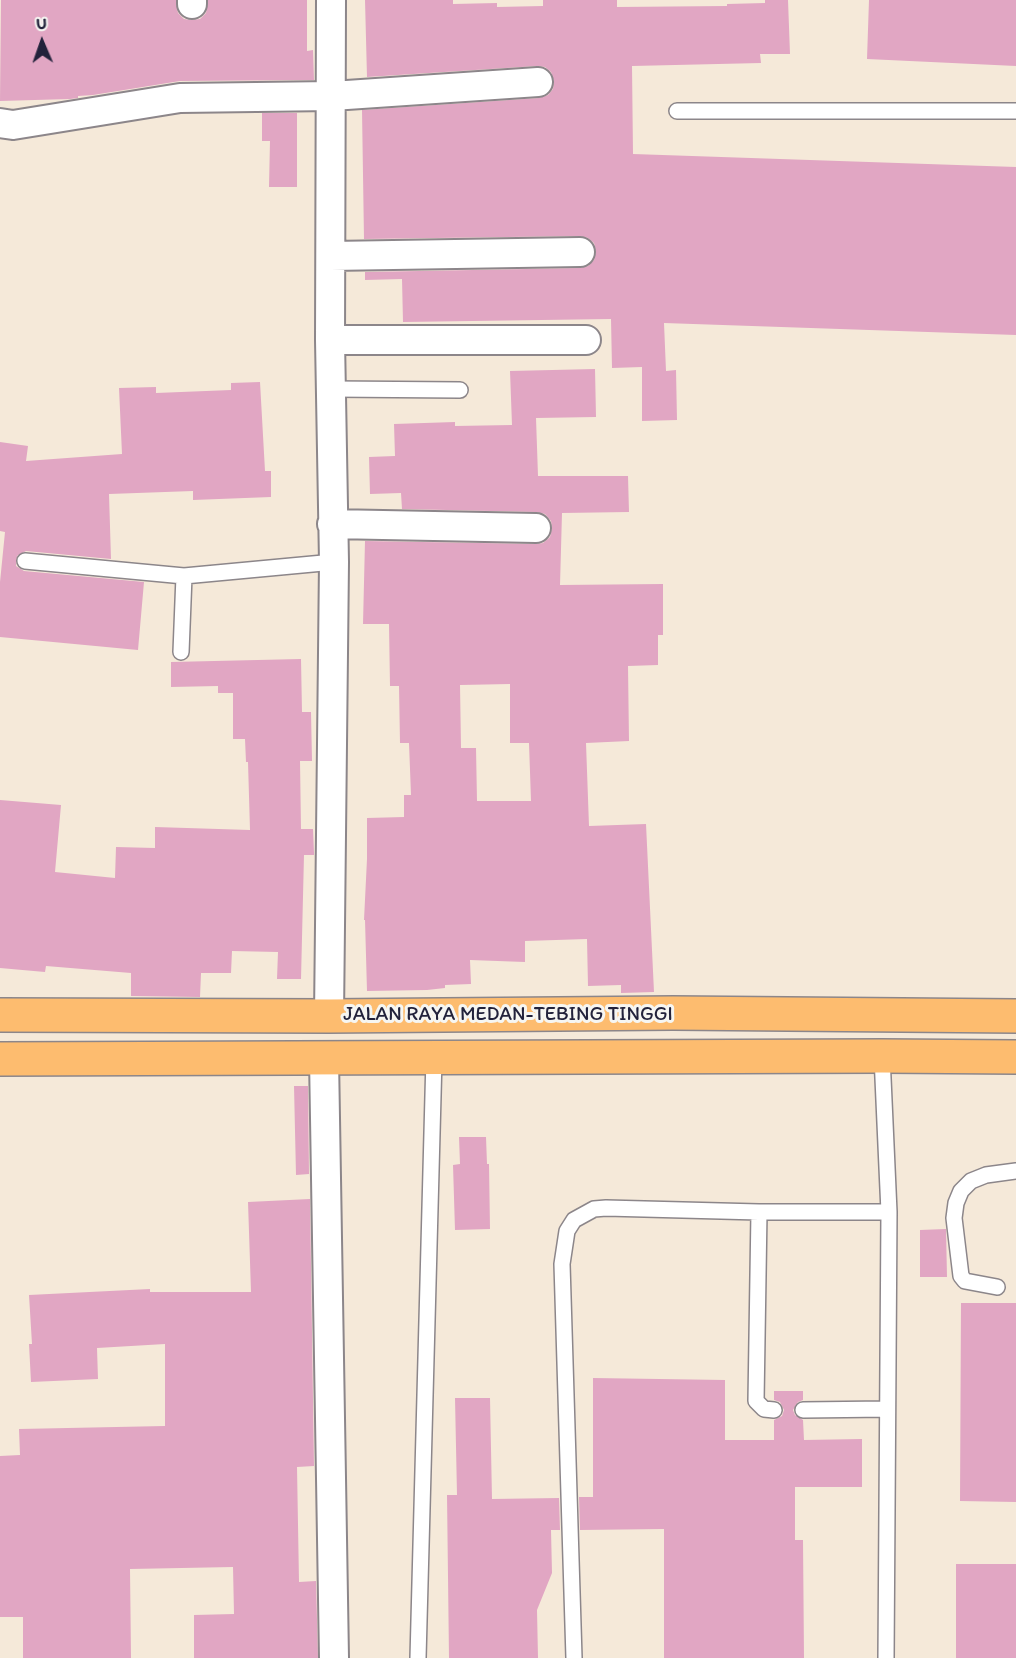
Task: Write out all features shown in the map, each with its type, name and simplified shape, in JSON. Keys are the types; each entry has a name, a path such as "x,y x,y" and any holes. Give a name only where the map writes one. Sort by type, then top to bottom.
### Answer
{"highway":[{"name":"JALAN RAYA MEDAN-TEBING TINGGI","path":"0,1015 329,1017 673,1013 1016,1016"},
{"path":"0,1059 882,1056 1016,1058"}],"street":[{"path":"329,1017 334,562 330,340 331,0"},
{"path":"0,123 14,125 180,98 332,96 538,82"},
{"path":"331,256 580,252"},
{"path":"330,340 586,340"},
{"path":"332,524 536,528"},
{"path":"324,1058 334,1658"}],"lane":[{"path":"678,111 1016,111"},
{"path":"331,389 460,390"},
{"path":"25,561 184,576 334,562"},
{"path":"181,652 184,576"},
{"path":"882,1056 889,1212 886,1658"},
{"path":"418,1658 434,1058"},
{"path":"997,1287 965,1281 961,1276 954,1218 956,1203 961,1191 971,1181 986,1175 1016,1172"},
{"path":"574,1658 562,1264 567,1231 574,1220 594,1209 606,1208 759,1212 889,1212"},
{"path":"759,1212 756,1401 764,1409 774,1410"},
{"path":"803,1410 887,1409"}],"building":[{"path":"1,0 176,0 178,13 184,19 191,20 200,19 206,13 208,0 307,0 307,51 313,50 314,80 180,81 70,99 0,101"},
{"path":"365,0 453,0 453,4 497,3 497,7 543,6 543,0 617,0 617,7 727,6 727,4 765,3 765,0 788,0 790,54 760,54 761,63 632,66 633,154 1016,167 1016,335 664,323 666,371 676,370 677,420 642,421 642,367 612,368 611,319 403,322 402,279 365,280 365,272 580,268 588,266 594,260 596,251 594,243 580,236 364,239 362,110 539,98 548,95 553,89 554,81 551,72 545,67 537,66 367,77"},
{"path":"869,0 1016,0 1016,66 867,59"},
{"path":"262,113 297,113 297,187 269,187 270,141 262,141"},
{"path":"595,369 596,417 536,418 538,476 628,476 629,512 562,513 560,585 663,584 663,635 658,635 658,665 628,666 629,741 586,743 589,826 646,824 654,992 621,993 621,985 588,986 587,939 525,941 525,962 470,960 471,984 445,985 445,988 427,990 367,991 364,920 367,818 404,817 404,795 411,795 409,743 400,743 399,686 390,686 389,624 363,624 365,541 536,544 543,543 550,537 552,528 551,521 545,514 536,512 402,509 401,493 370,494 369,457 395,456 394,424 455,422 455,426 512,425 510,371","holes":["510,684 510,743 529,743 531,801 477,801 476,748 461,748 460,685"]},
{"path":"260,382 265,471 271,471 271,497 193,500 193,491 109,494 111,559 26,551 17,556 16,566 24,571 144,582 138,650 0,637 0,582 5,532 0,531 0,442 28,446 26,461 122,454 119,388 156,387 156,393 231,390 231,383"},
{"path":"301,659 302,712 311,712 312,761 300,761 301,829 313,829 314,855 304,855 301,979 277,979 278,952 232,951 231,973 201,973 200,997 131,996 131,973 46,966 45,972 0,968 0,800 61,805 55,872 115,878 116,847 155,848 155,827 250,830 248,762 246,762 245,739 233,739 233,693 218,693 218,686 171,687 171,662"},
{"path":"294,1086 308,1086 309,1174 296,1175"},
{"path":"459,1137 486,1137 487,1164 489,1164 490,1229 455,1230 453,1165 460,1164"},
{"path":"310,1199 314,1466 297,1467 299,1582 316,1581 318,1658 194,1658 194,1615 234,1614 233,1567 130,1569 131,1658 23,1658 23,1617 0,1617 0,1456 20,1455 19,1429 165,1426 165,1344 97,1348 98,1379 31,1382 29,1344 32,1344 29,1295 150,1289 150,1292 251,1292 248,1202"},
{"path":"946,1229 947,1277 920,1277 920,1230"},
{"path":"961,1303 1016,1303 1016,1502 960,1501"},
{"path":"593,1378 725,1380 725,1440 774,1440 774,1420 782,1416 784,1410 780,1402 774,1400 774,1391 803,1391 803,1400 798,1402 793,1410 795,1415 803,1420 804,1440 862,1439 862,1487 795,1487 795,1540 803,1540 804,1658 664,1658 664,1529 580,1530 579,1497 593,1497"},
{"path":"455,1398 490,1398 492,1499 559,1498 560,1530 551,1530 552,1573 537,1610 538,1658 449,1658 447,1495 457,1495"},
{"path":"956,1564 1016,1564 1016,1658 956,1658"}]}
